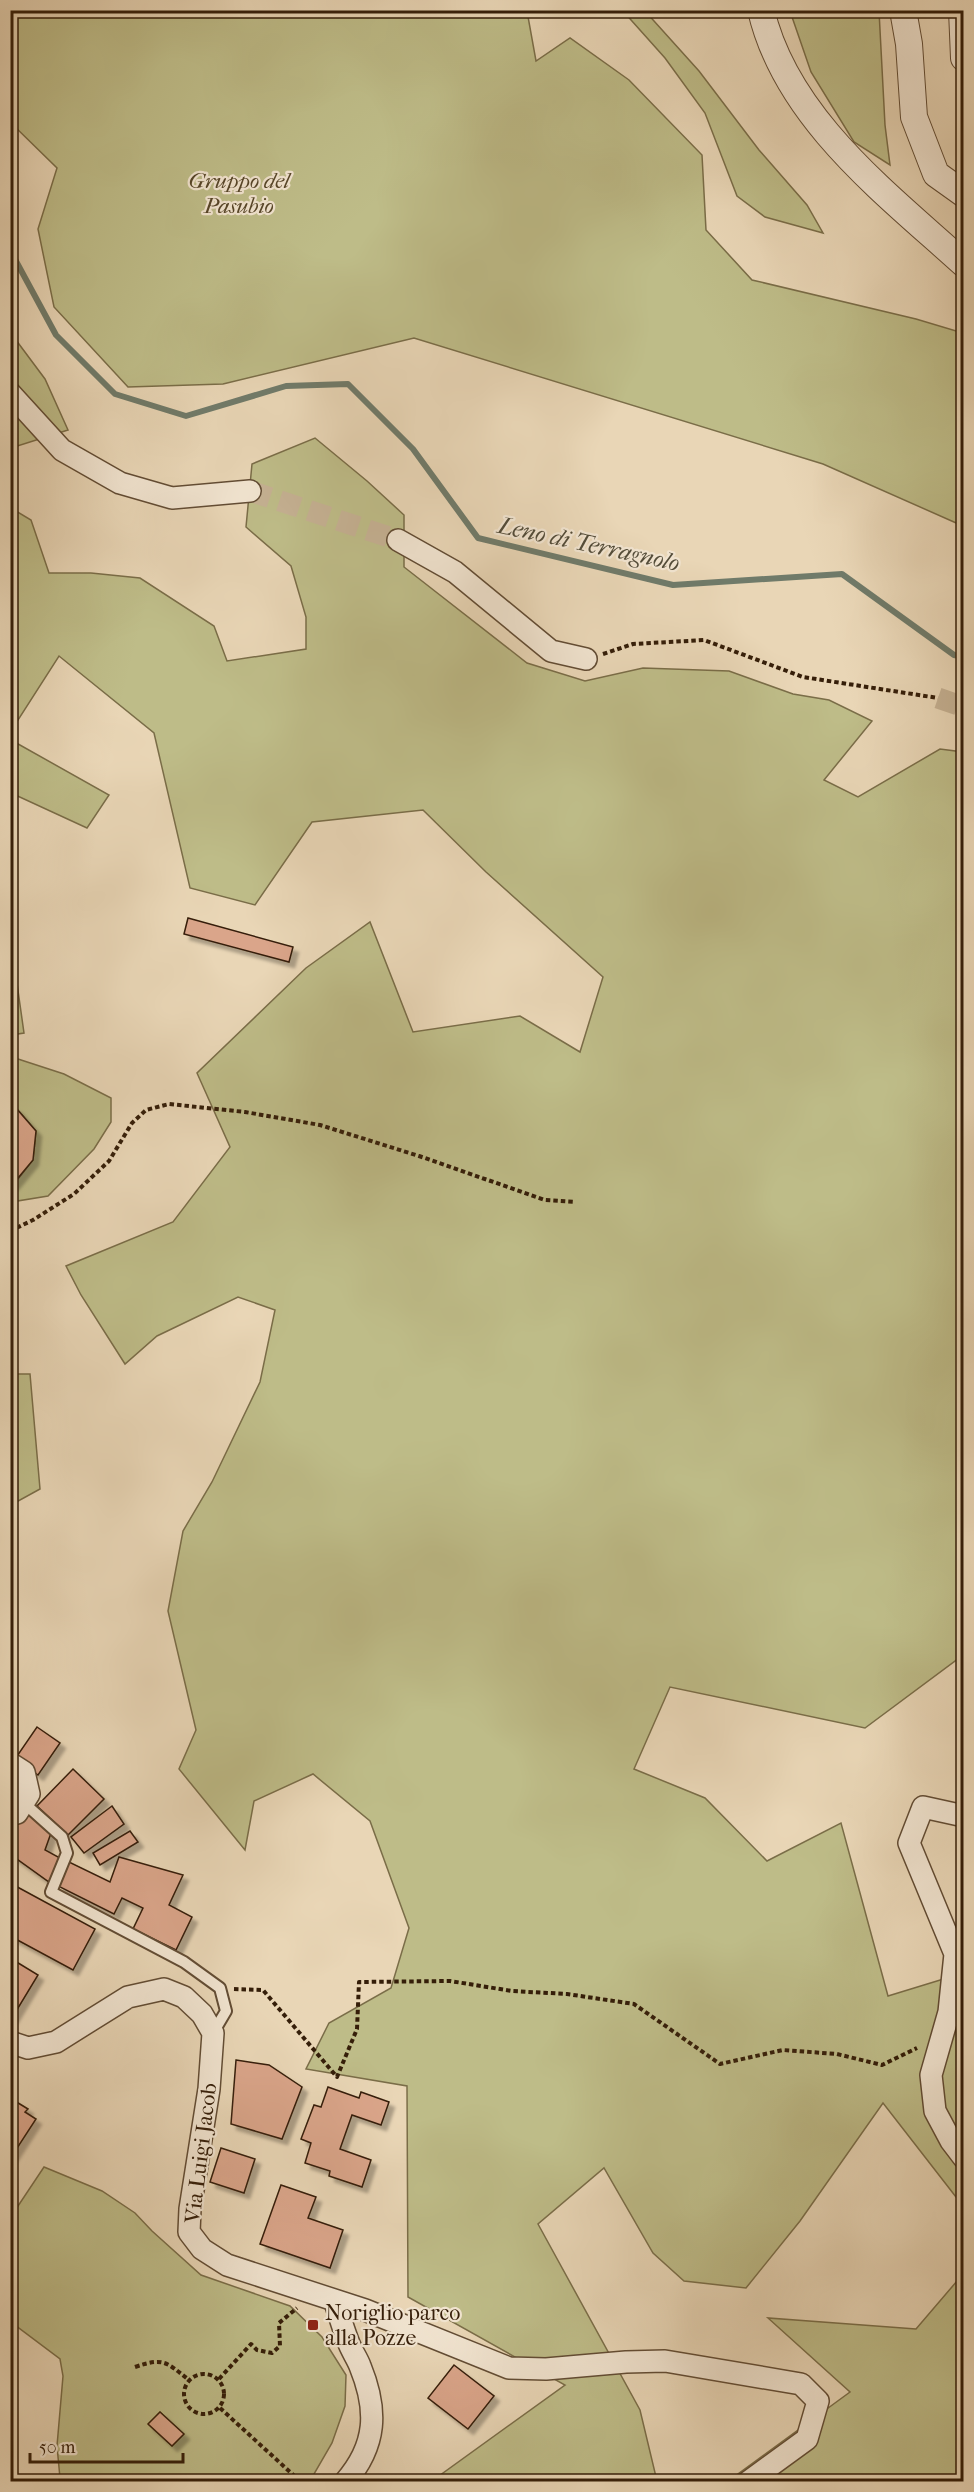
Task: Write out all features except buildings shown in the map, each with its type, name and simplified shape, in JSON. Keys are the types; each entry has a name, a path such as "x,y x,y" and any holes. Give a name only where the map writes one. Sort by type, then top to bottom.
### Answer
{"street":[{"path":"761,10 767,34 801,100 847,157 963,264"},
{"path":"903,10 909,44 914,117 936,174 963,194"},
{"path":"962,10 963,58"},
{"path":"10,393 62,450 120,483 172,498 250,491"},
{"path":"398,540 455,572 551,651 586,659"},
{"path":"10,1763 24,1772 29,1794 17,1809"},
{"path":"963,1816 923,1807 909,1843 955,1954 949,2012 931,2075 935,2111 951,2142 963,2158"},
{"path":"10,2042 27,2048 56,2042 128,1997 164,1989 184,1997 202,2014 213,2033"},
{"name":"Via Luigi Jacob","path":"213,2033 209,2089 190,2209 189,2232 202,2249 226,2265 365,2310 508,2368 546,2369 665,2361 801,2384 818,2401 807,2439 748,2481"},
{"path":"335,2302 348,2344 359,2364 370,2394 372,2415 370,2441 360,2465 345,2481"}],"lane":[{"path":"17,1809 62,1837 67,1853 51,1892 184,1962 220,1988 226,2011 213,2033"}],"path":[{"path":"586,659 633,644 704,640 803,677 938,698"},
{"path":"10,1231 33,1220 74,1194 109,1161 132,1123 146,1110 169,1104 245,1112 320,1125 419,1156 544,1200 574,1202"},
{"path":"220,1988 263,1990 337,2077 357,2029 359,1982 450,1981 512,1991 567,1994 634,2004 720,2064 783,2050 837,2054 882,2065 917,2049 923,2042"},
{"path":"219,2379 251,2344 257,2350 272,2353 280,2346 279,2323 314,2295"},
{"path":"135,2367 153,2361 163,2361 189,2380"},
{"path":"200,2374 219,2379 225,2393 220,2408 209,2414 196,2413 187,2405 184,2391 189,2380 200,2374"},
{"path":"220,2408 301,2481"}],"green space":[{"name":"Gruppo del Pasubio","path":"10,11 527,11 536,61 570,38 629,80 702,155 706,230 752,280 916,319 963,333 963,526 823,464 414,338 223,384 128,387 54,307 38,229 57,168 11,123"},
{"path":"623,11 645,11 699,71 759,150 807,205 823,233 765,217 737,196 705,113 665,58"},
{"path":"722,11 879,11 885,125 890,165 854,142 811,72 791,14"},
{"path":"10,332 45,379 68,430 11,448"},
{"path":"315,438 404,515 404,567 527,663 585,681 643,668 729,671 793,694 829,700 872,721 824,780 858,797 940,749 963,752 963,1655 865,1728 670,1687 634,1769 705,1798 767,1861 841,1823 888,1996 963,1973 963,2206 883,2103 800,2221 746,2288 684,2281 653,2253 604,2168 538,2224 640,2410 657,2481 432,2481 565,2385 408,2297 407,2086 306,2069 329,2023 391,1988 409,1928 370,1821 313,1774 254,1801 245,1850 179,1769 196,1730 168,1611 183,1531 212,1482 260,1382 275,1310 238,1297 157,1336 125,1364 81,1295 66,1266 173,1222 230,1147 197,1073 306,968 370,922 413,1032 520,1016 580,1052 603,977 486,872 423,810 312,822 255,905 190,888 154,733 59,656 11,731 11,508 31,520 49,573 91,573 140,578 214,626 227,661 306,649 306,617 291,566 246,527 252,464"},
{"path":"11,740 109,795 87,828 11,793"},
{"path":"10,934 24,1033 11,1035 10,1035"},
{"path":"18,1059 64,1074 111,1098 111,1122 94,1149 48,1196 11,1202 11,1185 33,1160 36,1131 16,1108 11,1106 11,1060"},
{"path":"11,1374 30,1374 40,1489 11,1505"},
{"path":"44,2167 102,2191 135,2213 201,2275 290,2306 322,2337 346,2375 345,2406 332,2443 310,2481 252,2481 225,2475 223,2482 69,2482 60,2478 57,2446 63,2376 60,2359 11,2322 10,2218","holes":["160,2412 183,2434 172,2446 149,2425"]},
{"path":"963,2274 963,2481 727,2482 850,2392 768,2318 916,2329"}],"waterway":[{"name":"Leno di Terragnolo","path":"10,250 56,335 115,394 186,416 286,386 348,384 413,449 478,538 673,585 842,574 954,655 964,657"}],"tunnel":[{"path":"250,491 398,540"},
{"path":"938,698 964,707"}],"place":[{"name":"Noriglio parco alla Pozze","path":"313,2325"}]}
